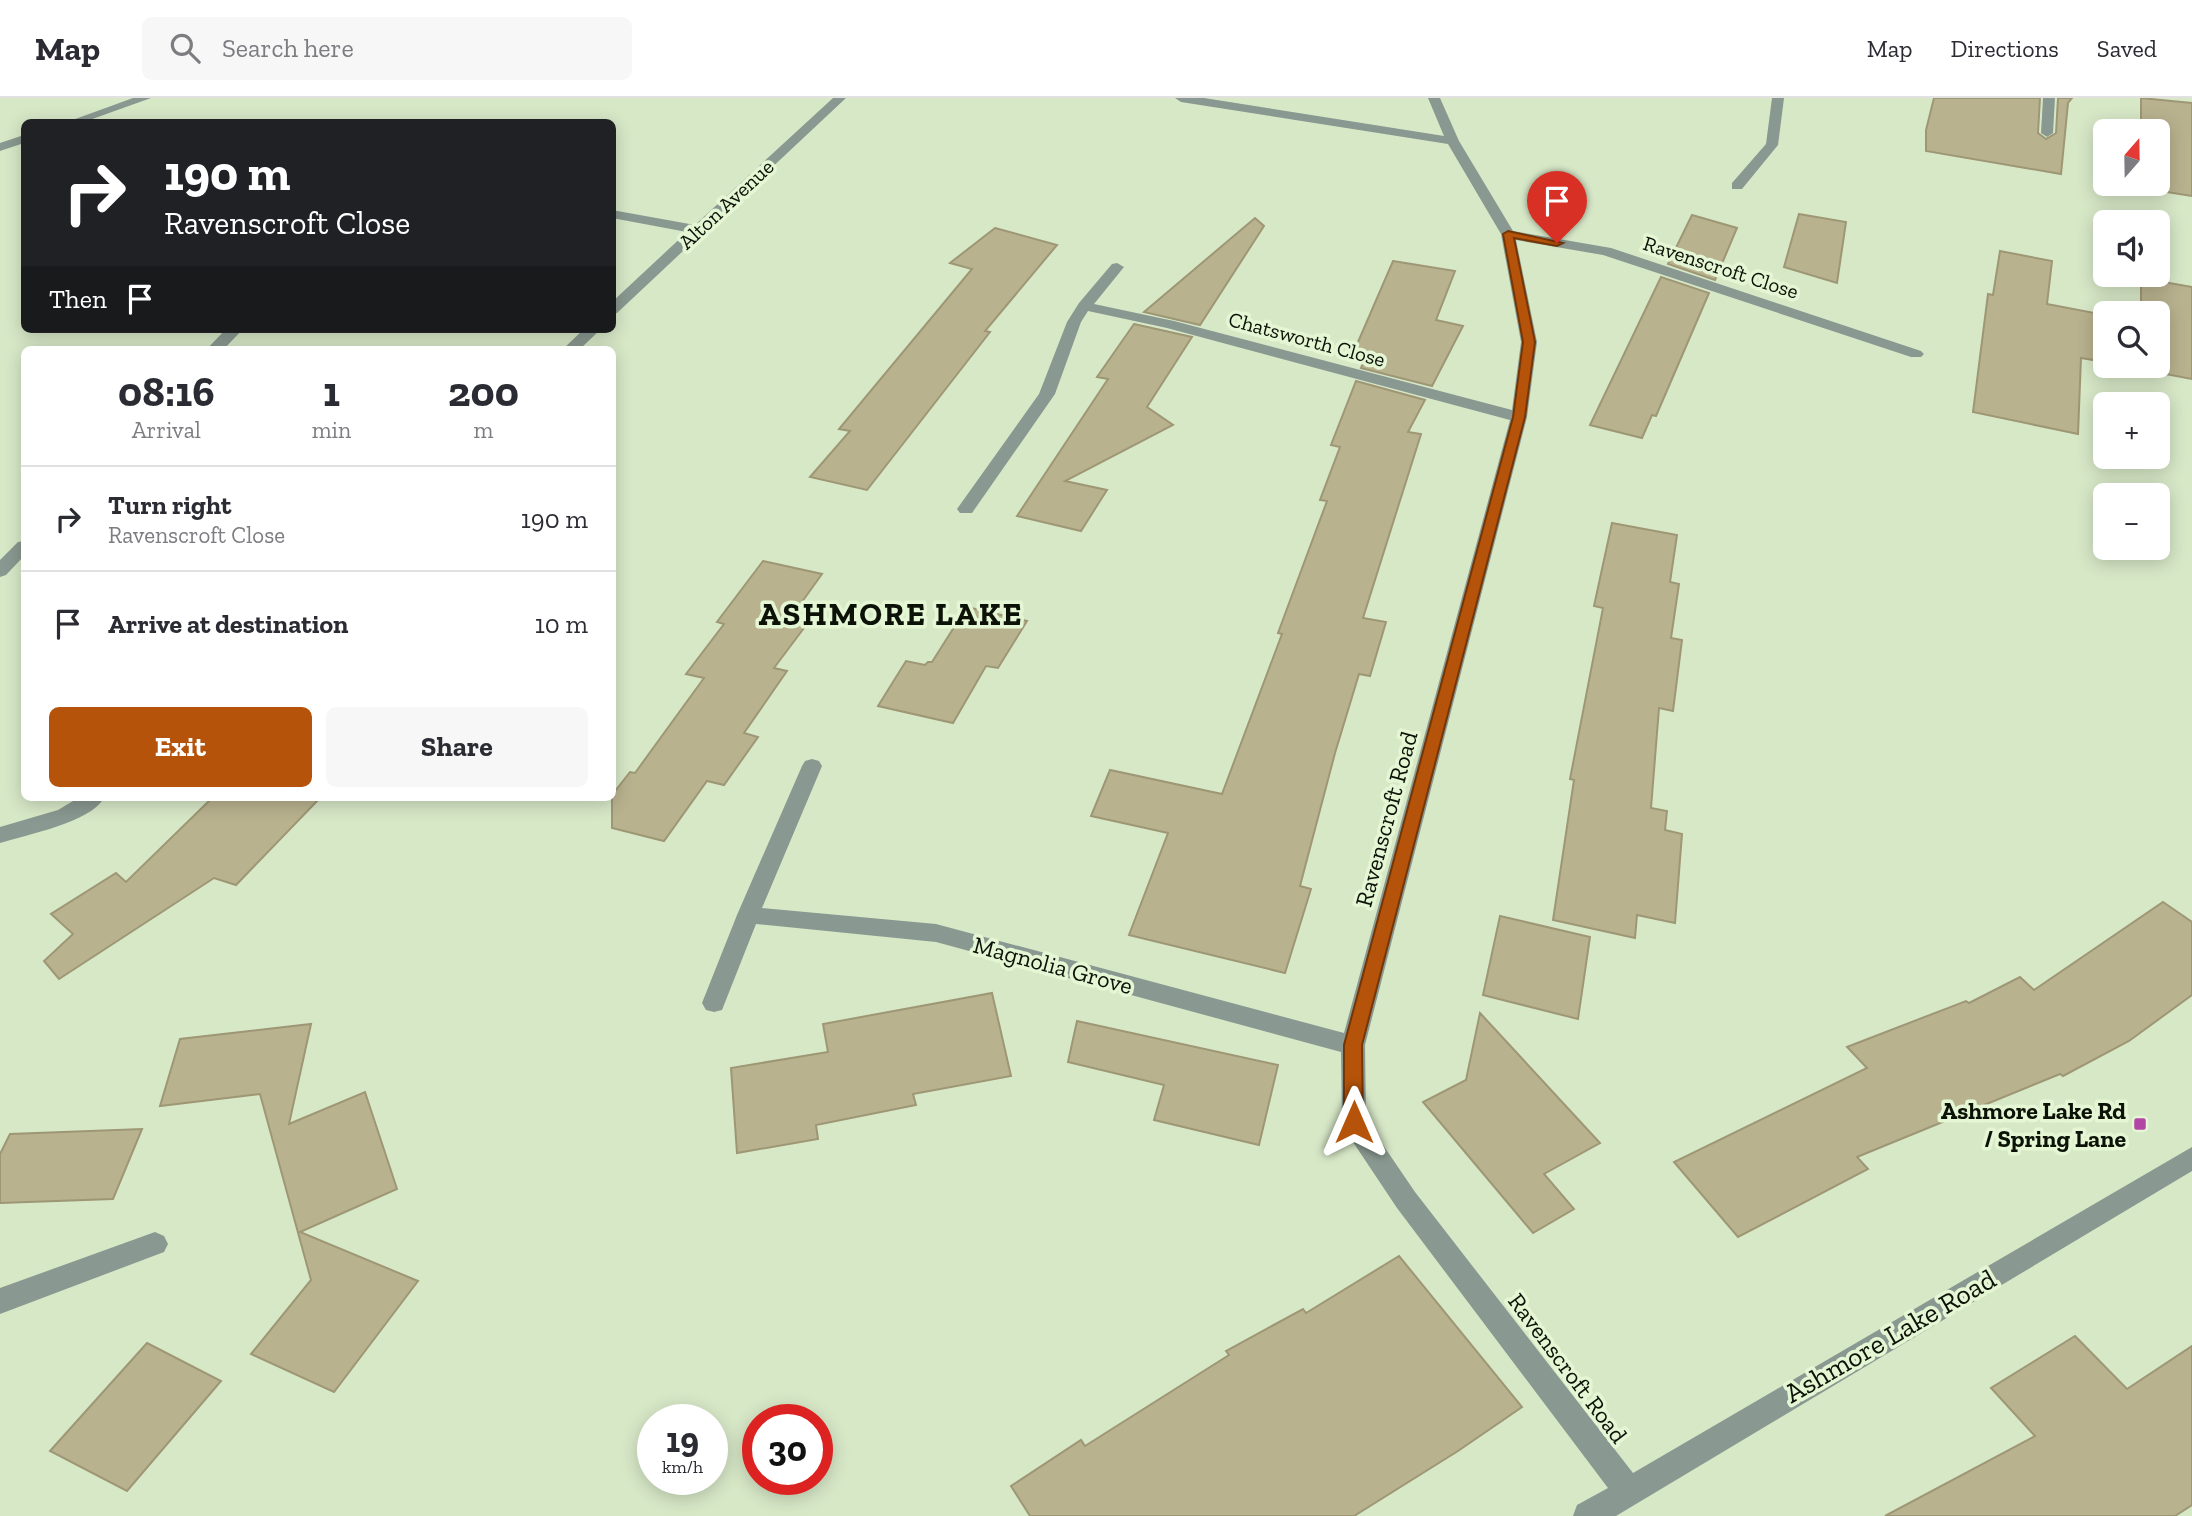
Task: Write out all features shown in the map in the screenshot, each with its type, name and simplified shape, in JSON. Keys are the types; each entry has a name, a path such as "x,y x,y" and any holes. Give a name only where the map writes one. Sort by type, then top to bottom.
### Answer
{"street":[{"path":"82,119 145,98"},
{"name":"Alton Avenue","path":"616,306 840,98"},
{"path":"1181,98 1452,141"},
{"name":"Ravenscroft Road","path":"1434,98 1452,141 1508,234 1529,342 1519,417 1353,1045 1354,1122 1406,1200 1628,1490"},
{"path":"1737,186 1772,145 1778,98"},
{"path":"2047,133 2049,98"},
{"path":"0,147 21,140"},
{"path":"616,215 697,230"},
{"name":"Ravenscroft Close","path":"1508,234 1606,251 1916,354"},
{"path":"966,509 1047,394 1074,322 1117,267"},
{"name":"Chatsworth Close","path":"1084,306 1170,324 1519,417"},
{"path":"218,346 231,333"},
{"path":"574,346 589,333"},
{"path":"0,571 21,549"},
{"path":"714,1003 748,915 812,766"},
{"path":"0,835 65,815 89,801"},
{"name":"Magnolia Grove","path":"748,915 936,933 1353,1045"},
{"name":"Ashmore Lake Road","path":"1588,1516 2192,1158"},
{"path":"0,1301 155,1244"}],"building":[{"path":"1934,98 2040,98 2038,133 2046,139 2056,133 2058,98 2072,98 2068,103 2061,174 1926,151 1926,130"},
{"path":"2141,98 2192,103 2192,196 2170,193 2170,119 2141,119"},
{"path":"1799,214 1846,222 1837,283 1784,267"},
{"path":"1692,215 1737,228 1715,280 1668,264"},
{"path":"1255,218 1264,226 1200,325 1144,312"},
{"path":"995,228 1057,245 985,331 990,332 867,490 810,477 850,431 839,429 972,269 950,263"},
{"path":"2000,251 2052,261 2047,304 2093,313 2093,360 2081,358 2078,434 1973,412 1988,294 1993,295"},
{"path":"1393,261 1455,271 1436,320 1463,326 1432,386 1361,368 1367,353 1355,349"},
{"path":"1661,277 1709,293 1656,416 1652,415 1642,438 1590,425"},
{"path":"2170,283 2192,287 2192,379 2170,375 2170,301 2141,301 2141,287 2170,287"},
{"path":"1134,324 1192,337 1147,407 1173,425 1065,481 1107,490 1081,531 1017,516 1108,379 1097,377"},
{"path":"1356,381 1425,400 1408,432 1421,434 1363,618 1386,622 1370,676 1359,674 1335,753 1300,886 1311,889 1285,973 1129,935 1168,833 1091,816 1110,770 1222,794 1282,634 1278,633 1327,501 1320,500 1340,447 1331,445"},
{"path":"1612,523 1677,535 1670,582 1679,584 1671,638 1682,640 1673,711 1659,708 1651,808 1667,811 1665,830 1682,834 1675,923 1637,915 1635,938 1553,920 1574,780 1570,779 1603,608 1594,606"},
{"path":"763,561 822,574 789,620 807,624 774,668 787,671 744,733 758,737 724,785 707,781 664,841 612,828 612,801 616,801 616,790 630,772 635,773 704,678 686,674 724,624 717,622"},
{"path":"967,607 1027,621 998,668 986,666 953,723 878,706 906,661 925,665 932,662"},
{"path":"209,801 317,801 236,885 214,878 59,979 44,961 73,934 51,914 116,873 126,882"},
{"path":"2163,902 2192,922 2192,995 2129,1041 2063,1076 2060,1074 1857,1157 1868,1169 1738,1237 1674,1162 1867,1068 1847,1047 1966,1001 1969,1003 2020,977 2034,990"},
{"path":"1500,916 1590,937 1578,1019 1483,995"},
{"path":"992,993 1011,1076 913,1094 916,1105 816,1125 818,1139 737,1153 731,1068 828,1052 823,1024"},
{"path":"1480,1013 1600,1143 1544,1174 1574,1209 1533,1233 1423,1102 1466,1080"},
{"path":"1077,1021 1278,1065 1259,1145 1154,1120 1164,1085 1068,1062"},
{"path":"311,1024 289,1124 365,1092 397,1189 300,1232 418,1281 334,1392 251,1354 311,1280 260,1094 160,1106 180,1039"},
{"path":"142,1129 113,1199 0,1203 0,1154 10,1134"},
{"path":"1399,1256 1522,1407 1354,1516 1030,1516 1011,1486 1081,1440 1085,1446 1229,1355 1226,1351 1303,1309 1306,1313"},
{"path":"2075,1336 2127,1389 2192,1346 2192,1505 2175,1516 1885,1516 2035,1436 1991,1388"},
{"path":"147,1343 221,1381 127,1491 50,1451"}],"place":[{"name":"Ashmore Lake Rd / Spring Lane","path":"2140,1124"}],"district":[{"name":"ASHMORE LAKE","path":"891,614"}],"route":[{"path":"1354,1122 1353,1045 1519,417 1529,342 1508,234 1557,243"}]}
